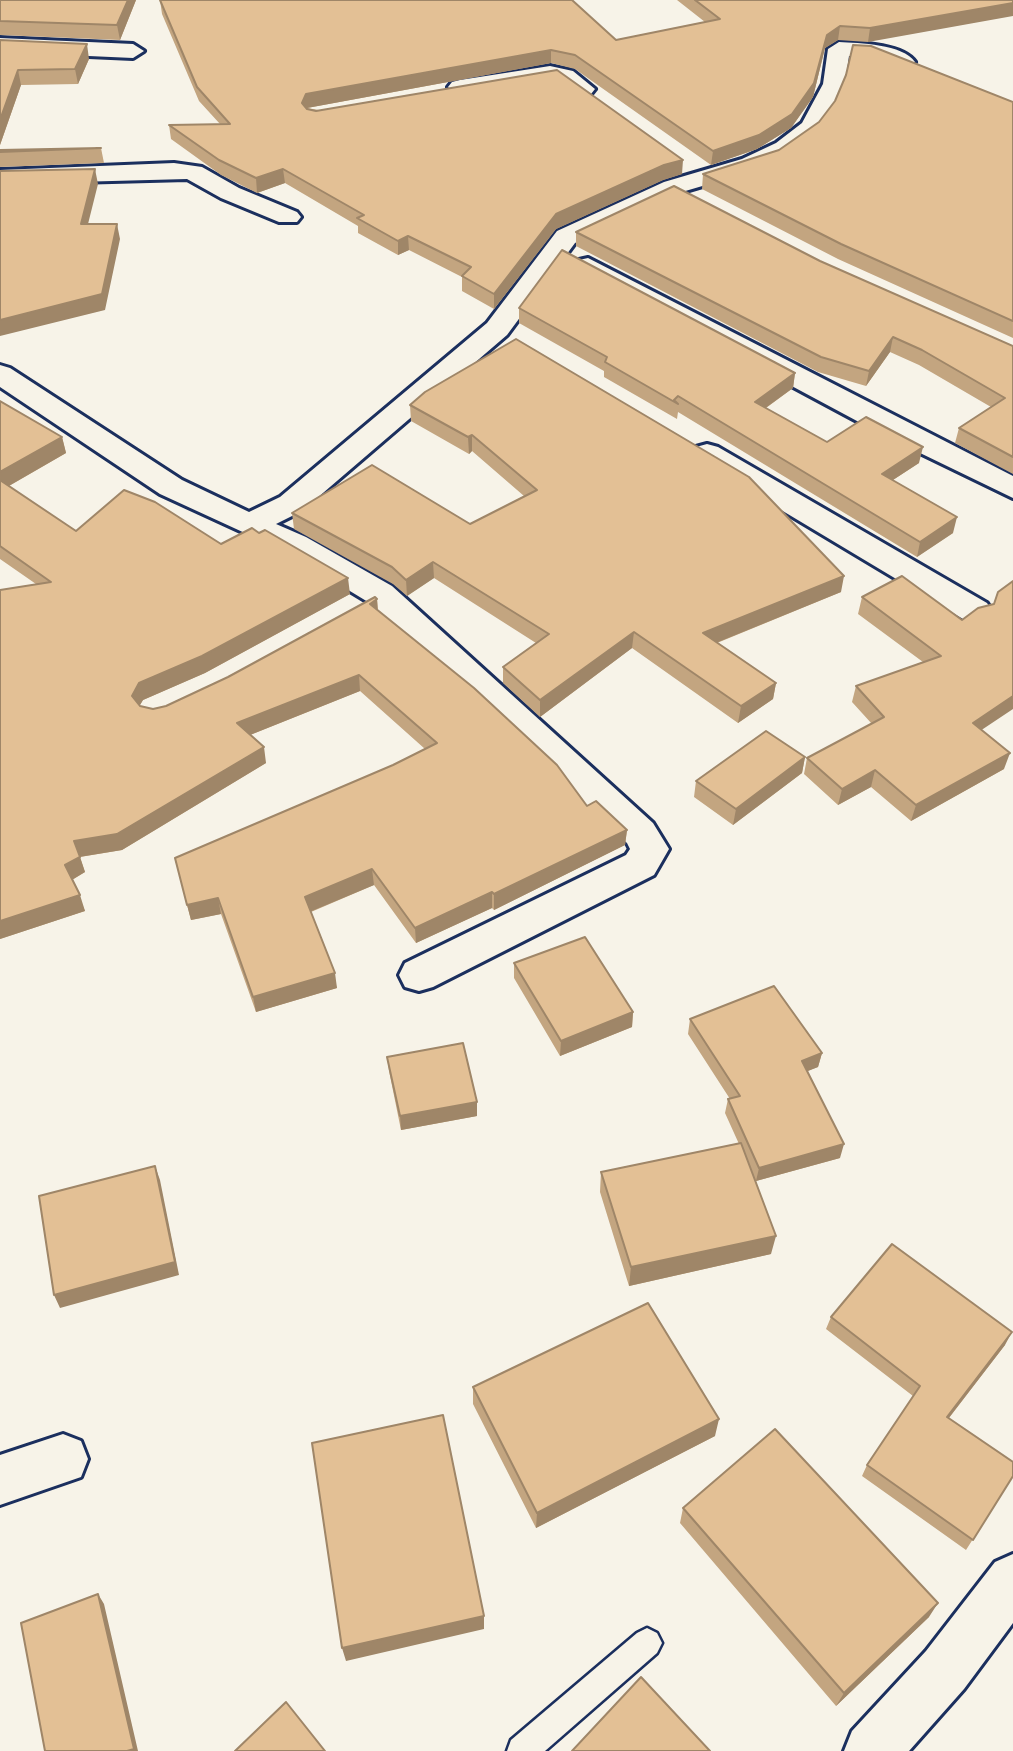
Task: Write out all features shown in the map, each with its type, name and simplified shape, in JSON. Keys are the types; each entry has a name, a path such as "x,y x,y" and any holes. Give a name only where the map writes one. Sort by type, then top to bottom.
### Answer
{"street":[{"path":"0,45 133,51"},
{"path":"249,524 291,504 388,419 509,336 555,249 566,237 673,187 698,170 751,164 785,148 812,127 834,84 839,49 872,50 926,71"},
{"path":"433,93 550,73 565,76 598,100"},
{"path":"0,177 174,170 193,172 230,193 288,217"},
{"path":"673,187 709,205"},
{"path":"555,249 644,293 895,430 1013,488"},
{"path":"0,374 171,487 295,544 380,594 640,833 650,849 640,865 419,975"},
{"path":"688,442 975,611"},
{"path":"346,613 380,594"},
{"path":"0,1480 63,1459"},
{"path":"872,1751 945,1670 1013,1580"}],"lane":[{"path":"522,1751 647,1643"}],"building":[{"path":"0,0 128,0 117,25 0,21"},
{"path":"160,0 572,0 616,40 720,19 695,0 1013,0 1013,3 870,28 840,26 827,35 814,83 792,114 759,135 713,151 575,55 551,50 306,94 302,103 307,109 316,111 557,70 683,160 664,165 556,214 494,294 462,276 471,267 408,236 398,241 357,218 364,215 283,169 256,178 219,160 169,125 230,124 197,87"},
{"path":"0,40 87,44 75,69 18,70 0,120"},
{"path":"853,45 871,46 1013,102 1013,321 841,244 703,174 779,150 819,122 835,101 846,75"},
{"path":"101,148 0,152 0,150"},
{"path":"95,169 81,224 117,224 102,294 0,320 0,171"},
{"path":"674,186 820,261 1013,346 1013,457 959,428 1005,398 922,350 893,337 869,371 821,357 576,232"},
{"path":"562,250 795,373 755,402 827,442 866,417 923,447 882,474 957,517 920,542 678,396 674,400 678,404 605,362 607,357 519,308"},
{"path":"516,339 749,477 844,576 703,633 776,683 741,706 634,632 540,700 503,667 549,634 433,562 406,580 392,567 292,513 372,465 470,524 537,490 472,435 468,437 410,405 425,392"},
{"path":"0,401 62,437 0,472"},
{"path":"0,480 76,531 124,490 155,502 221,544 252,528 259,533 265,530 348,578 202,656 139,683 132,696 140,706 153,709 166,706 228,677 375,597 377,599 370,604 474,688 557,765 587,806 596,801 627,830 494,894 492,892 415,928 372,869 305,897 335,973 253,997 218,898 187,905 175,858 393,765 437,743 359,675 237,723 264,747 117,834 74,841 80,857 65,865 80,895 0,921 0,590 51,582 0,546"},
{"path":"902,576 962,620 978,608 994,604 998,592 1013,581 1013,696 973,723 1010,753 916,805 875,770 842,789 807,758 884,717 856,686 941,656 862,597"},
{"path":"766,731 805,757 736,809 696,781"},
{"path":"585,937 633,1012 561,1041 514,963"},
{"path":"774,986 822,1053 802,1061 844,1144 759,1168 728,1099 740,1096 690,1019"},
{"path":"463,1043 477,1102 400,1116 387,1057"},
{"path":"741,1143 776,1236 631,1267 601,1172"},
{"path":"155,1166 175,1262 54,1295 39,1196"},
{"path":"892,1244 1012,1332 947,1417 1013,1462 1013,1476 973,1540 867,1465 920,1386 831,1317"},
{"path":"648,1303 719,1419 537,1513 473,1387"},
{"path":"443,1415 484,1616 342,1648 312,1443"},
{"path":"775,1429 938,1603 844,1693 683,1508"},
{"path":"98,1594 134,1749 45,1751 21,1623"},
{"path":"641,1677 710,1751 572,1751"},
{"path":"286,1702 325,1751 235,1751"}]}
